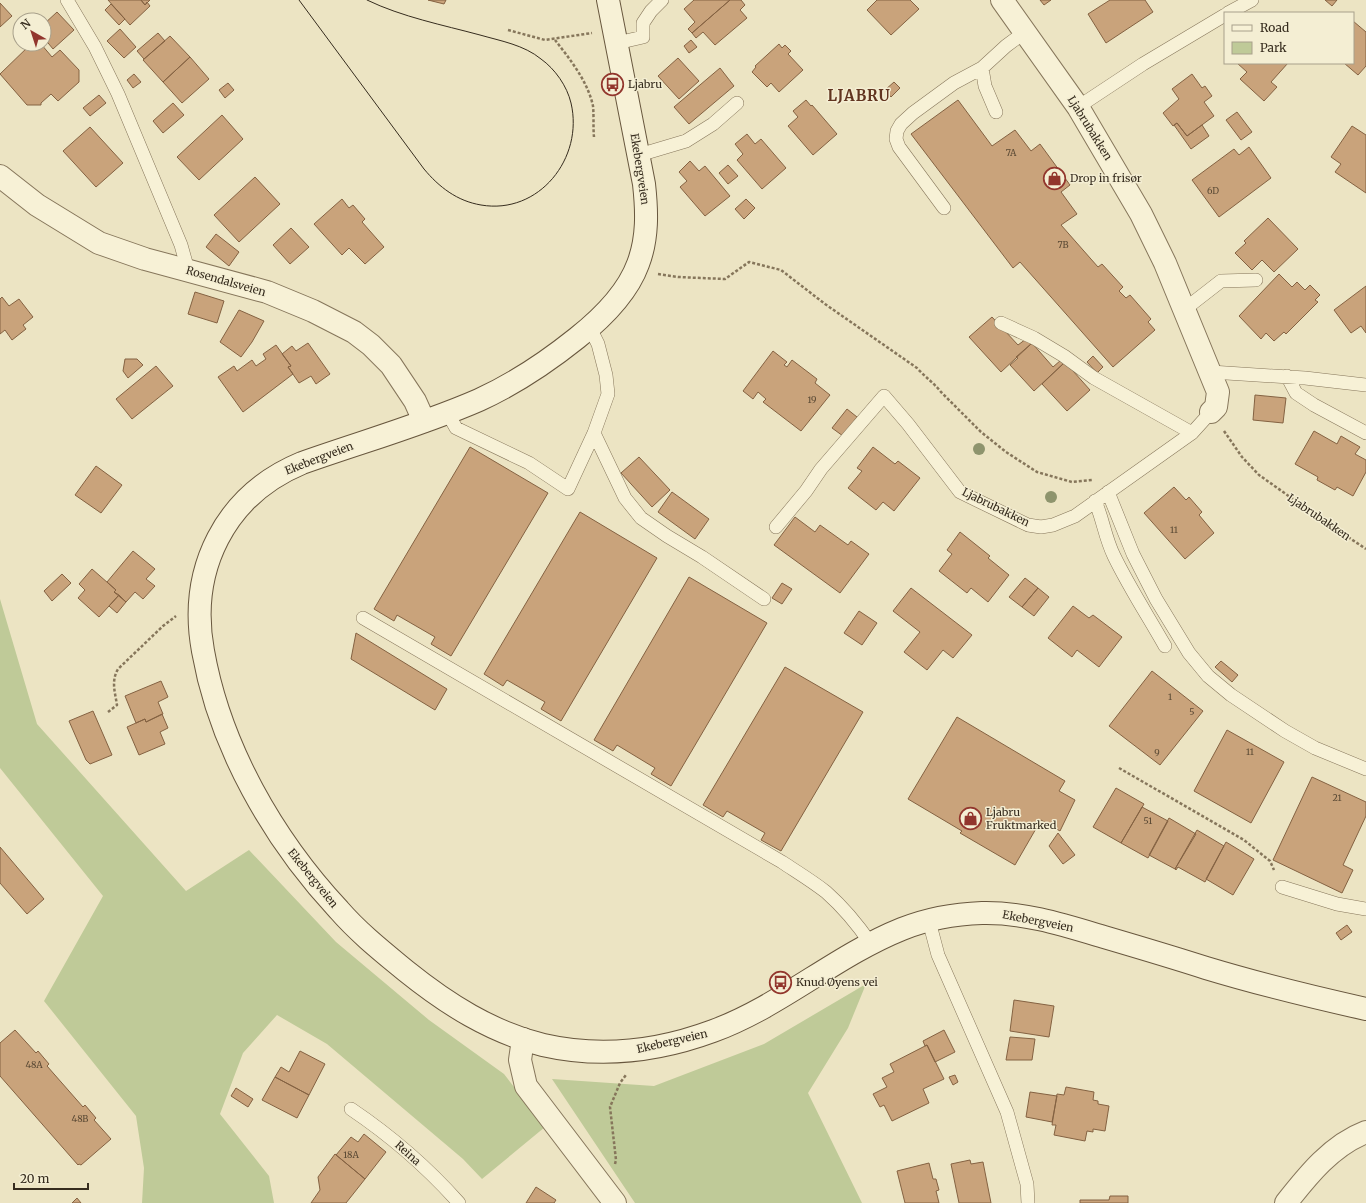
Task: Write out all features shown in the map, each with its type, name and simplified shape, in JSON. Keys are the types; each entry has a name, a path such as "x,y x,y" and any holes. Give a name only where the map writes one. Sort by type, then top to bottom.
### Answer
{"main road":[{"name":"Ekebergveien","path":"608,0 639,155 647,206 647,226 642,254 631,280 624,291 590,328 560,351 510,384 480,400 288,469 270,480 251,496 224,528 210,554 202,580 199,608 202,647 213,696 233,748 262,807 301,866 346,918 383,952 442,998 476,1020 493,1028 523,1039 563,1049 603,1052 630,1051 682,1041 713,1031 759,1010 855,952 904,928 942,918 980,913 1016,915 1035,918 1079,929 1256,983 1366,1009"},
{"name":"Ljabrubakken","path":"1002,0 1078,107 1141,214 1165,263 1211,372 1218,392 1216,407 1211,412"},
{"name":"Rosendalsveien","path":"0,176 37,205 99,243 145,260 188,270 267,292 313,311 354,332 371,345 390,365 415,401 424,421"},
{"path":"523,1039 520,1060 526,1086 611,1198"},
{"path":"1286,1203 1308,1176 1331,1154 1345,1143 1366,1132"}],"lane":[{"path":"67,0 95,47 118,94 182,246 188,270"},
{"path":"617,43 643,37 643,23 651,11 662,0"},
{"path":"1230,12 1252,0"},
{"path":"1078,107 1143,64 1224,16"},
{"path":"944,208 899,147 896,139 897,131 901,124 913,113 954,83 982,68 1006,46 1025,32"},
{"path":"982,68 985,86 996,112"},
{"path":"639,155 686,141 713,124 737,103"},
{"path":"1185,309 1221,282 1256,280"},
{"path":"1001,323 1034,338 1064,356 1094,378 1192,433"},
{"path":"447,412 456,428 529,463 568,489 594,433 608,394 606,375 598,344 590,328"},
{"path":"1211,372 1287,376 1366,385"},
{"path":"1287,376 1296,393 1314,405 1366,433"},
{"name":"Ljabrubakken","path":"776,527 806,492 821,469 884,396 908,424 960,492 1028,525 1041,527 1053,525 1076,516 1192,433 1211,412"},
{"path":"594,433 625,498 641,518 764,599"},
{"path":"1108,492 1133,554 1156,599 1189,653 1208,676 1231,695 1286,731 1315,748 1366,769"},
{"path":"1095,501 1101,514 1106,539 1113,555 1166,646"},
{"path":"363,618 782,862 810,881 835,901 861,929 871,944"},
{"path":"1282,887 1337,904 1366,909"},
{"path":"929,921 938,955 1007,1112 1027,1184 1028,1203"},
{"name":"Reina","path":"351,1109 383,1131 408,1152 459,1203"}],"path":[{"path":"508,30 545,40 555,40 594,32"},
{"path":"555,40 571,61 588,93 593,106 594,137"},
{"path":"654,273 678,277 725,278 749,262 781,270 825,304 917,368 927,379 936,385 941,392 982,432 1006,452 1036,472 1072,482 1106,478 1121,483"},
{"name":"Ljabrubakken","path":"1211,412 1242,457 1259,475 1366,549"},
{"path":"108,712 118,705 114,689 114,678 118,669 163,626 179,614"},
{"path":"1119,768 1244,840 1270,861 1282,887"},
{"path":"611,1198 616,1160 610,1107 620,1083 628,1073"}],"green space":[{"path":"0,599 37,724 186,891 249,850 336,942 429,1020 504,1074 545,1127 482,1179 463,1159 327,1044 277,1015 243,1053 220,1114 269,1176 274,1203 142,1203 144,1168 136,1116 44,1001 103,896 0,768"},
{"path":"866,984 848,1028 808,1093 862,1203 635,1203 552,1079 654,1086 764,1044"}],"building":[{"path":"108,0 141,0 145,5 147,2 150,6 130,25"},
{"path":"141,0 150,0 145,5"},
{"path":"428,0 446,0 444,4"},
{"path":"694,0 730,0 692,33 688,29 695,22 684,9"},
{"path":"730,0 741,0 745,5 740,10 747,18 715,45 703,32 696,38 692,33"},
{"path":"877,0 910,0 919,9 891,35 867,10"},
{"path":"1040,0 1051,0 1044,5"},
{"path":"1110,0 1145,0 1153,12 1106,43 1088,14"},
{"path":"1325,0 1337,0 1332,6"},
{"path":"0,3 12,16 0,27"},
{"path":"111,4 125,19 119,25 105,10"},
{"path":"57,12 74,30 53,49 52,48 52,17"},
{"path":"1354,22 1366,32 1366,66 1358,75 1345,64 1354,64"},
{"path":"120,29 136,47 124,58 107,41"},
{"path":"158,33 165,41 144,59 137,51"},
{"path":"170,36 190,57 163,82 143,60"},
{"path":"691,40 697,47 689,53 684,46"},
{"path":"779,44 782,48 785,45 791,51 788,54 803,70 779,92 771,83 767,87 752,72 756,67 755,66"},
{"path":"60,50 79,70 79,82 58,101 51,94 41,103 41,105 27,105 0,74 23,52 48,52 52,57"},
{"path":"190,57 209,79 182,103 163,82"},
{"path":"678,58 699,81 679,99 658,76"},
{"path":"1238,64 1287,64 1271,82 1277,87 1264,101 1240,79 1247,72"},
{"path":"720,68 734,86 689,124 674,107"},
{"path":"134,74 141,82 133,88 127,80"},
{"path":"1192,74 1202,88 1205,86 1212,96 1204,102 1214,116 1187,136 1177,123 1173,126 1163,113 1179,99 1172,89"},
{"path":"894,82 900,88 891,97 885,90"},
{"path":"228,83 234,90 225,98 219,90"},
{"path":"99,95 106,103 90,116 83,108"},
{"path":"806,100 837,134 813,155 788,126 798,117 793,111"},
{"path":"958,100 992,146 1015,130 1031,151 1040,144 1070,185 1061,192 1077,214 1061,225 1098,267 1102,264 1123,287 1119,291 1126,298 1130,295 1151,319 1148,322 1155,330 1113,367 1020,262 1013,268 911,134"},
{"path":"173,103 184,115 163,133 153,121"},
{"path":"1237,112 1252,132 1241,140 1226,120"},
{"path":"222,115 243,139 199,180 177,157"},
{"path":"1177,123 1187,136 1202,125 1209,136 1191,149 1174,125"},
{"path":"1352,126 1366,135 1366,193 1335,172 1341,164 1331,157"},
{"path":"90,127 123,163 96,187 63,151"},
{"path":"747,134 755,144 761,139 786,168 762,189 737,160 743,154 735,144"},
{"path":"1249,147 1271,178 1219,217 1192,180 1234,149 1239,155"},
{"path":"690,161 699,171 705,166 730,196 705,216 680,187 687,181 679,172"},
{"path":"728,165 738,176 728,184 719,173"},
{"path":"255,177 280,204 239,242 214,215"},
{"path":"342,199 349,208 353,205 365,219 362,222 384,247 365,264 349,248 342,255 314,224"},
{"path":"746,199 755,208 744,219 735,209"},
{"path":"1268,218 1298,249 1274,272 1262,260 1252,270 1235,253 1246,243 1244,241"},
{"path":"291,228 309,247 290,264 273,245"},
{"path":"216,234 239,252 229,266 206,247"},
{"path":"1279,274 1292,287 1297,282 1305,290 1310,285 1320,295 1315,300 1318,302 1286,334 1284,332 1274,341 1266,333 1261,339 1239,316"},
{"path":"1366,286 1366,333 1361,326 1351,333 1334,310"},
{"path":"195,292 224,301 217,323 188,314"},
{"path":"2,297 9,306 19,299 33,317 23,325 26,329 12,340 5,330 0,334 0,299"},
{"path":"239,310 264,321 241,357 220,342"},
{"path":"992,317 1018,345 1026,339 1031,344 1001,372 969,337"},
{"path":"308,343 330,374 316,384 311,376 299,383 288,367 291,366 282,354 292,346 296,351"},
{"path":"1032,343 1053,367 1061,360 1064,363 1034,391 1010,365 1018,358 1016,357"},
{"path":"276,345 291,366 288,367 293,374 243,412 218,377 234,366 237,371 252,360 256,366 266,359 263,354"},
{"path":"773,351 787,362 784,365 787,367 792,360 817,379 815,383 830,395 801,431 763,402 766,399 758,392 753,399 743,391"},
{"path":"1093,356 1103,367 1097,373 1087,362"},
{"path":"125,359 137,359 143,365 128,378 123,371"},
{"path":"1065,362 1090,390 1067,411 1042,384"},
{"path":"156,366 173,386 132,419 116,399"},
{"path":"1255,395 1286,398 1283,423 1253,420"},
{"path":"847,409 857,417 843,436 832,428"},
{"path":"1314,431 1337,444 1341,436 1360,447 1355,454 1366,460 1366,472 1353,496 1337,487 1335,490 1317,480 1318,477 1295,464"},
{"path":"470,447 548,493 451,656 431,644 435,637 397,615 394,621 374,609"},
{"path":"873,447 895,464 898,461 920,478 894,511 883,502 876,510 848,488 862,471 857,468"},
{"path":"639,457 670,490 652,507 621,473"},
{"path":"96,466 122,485 101,513 75,495"},
{"path":"1174,487 1186,500 1189,497 1202,512 1199,515 1214,533 1185,559 1144,513"},
{"path":"672,492 709,519 695,539 658,512"},
{"path":"580,512 657,558 561,721 541,709 545,702 507,680 503,686 484,674"},
{"path":"795,517 815,532 820,525 848,545 851,541 869,554 840,593 774,545"},
{"path":"960,532 990,556 988,558 1009,575 988,602 971,588 967,593 939,571 952,554 947,550"},
{"path":"133,551 155,569 146,579 155,586 143,599 135,592 126,602 114,592 116,590 107,582"},
{"path":"92,569 116,590 114,592 119,595 99,617 78,598 85,590 79,584"},
{"path":"62,574 71,583 52,601 44,591"},
{"path":"689,577 767,623 671,786 651,774 655,768 617,745 613,751 594,740"},
{"path":"1025,578 1038,588 1022,607 1009,597"},
{"path":"782,583 792,589 782,604 772,598"},
{"path":"911,588 972,635 953,658 943,650 927,670 904,652 920,632 893,611"},
{"path":"1038,588 1049,597 1034,616 1022,607"},
{"path":"119,595 126,602 117,613 109,606"},
{"path":"1073,606 1089,618 1093,615 1122,637 1099,667 1077,650 1072,657 1048,638"},
{"path":"859,611 877,623 862,645 844,633"},
{"path":"356,633 447,689 435,710 351,659"},
{"path":"1221,661 1238,675 1232,682 1215,667"},
{"path":"785,667 863,712 781,851 761,840 765,833 727,811 723,817 703,805"},
{"path":"1152,671 1203,711 1160,765 1109,726"},
{"path":"161,681 168,697 158,702 163,714 146,722 145,719 136,723 125,696"},
{"path":"93,711 112,755 90,764 86,760 69,721"},
{"path":"162,714 168,728 160,732 165,744 139,755 127,727 145,719 146,722"},
{"path":"957,717 1065,781 1059,791 1075,800 1060,831 1041,820 1015,865 960,833 962,831 908,799"},
{"path":"1227,730 1284,762 1251,823 1194,791"},
{"path":"1312,777 1366,802 1366,816 1343,865 1353,870 1342,893 1273,860"},
{"path":"1116,788 1144,804 1121,843 1093,827"},
{"path":"1142,807 1168,821 1148,858 1121,843"},
{"path":"1169,818 1196,834 1175,869 1149,855"},
{"path":"1197,830 1224,846 1205,882 1178,867 1176,870 1175,869"},
{"path":"1058,833 1075,855 1063,864 1049,846"},
{"path":"1226,842 1254,859 1233,895 1206,879"},
{"path":"0,847 44,899 27,914 0,883"},
{"path":"1347,925 1352,932 1341,940 1336,933"},
{"path":"1014,1000 1054,1006 1049,1037 1010,1031"},
{"path":"15,1030 36,1053 38,1051 49,1064 47,1066 83,1107 85,1105 96,1118 94,1120 111,1139 81,1165 78,1165 0,1076 0,1043"},
{"path":"944,1030 955,1052 935,1062 927,1045 925,1046 923,1041"},
{"path":"1010,1037 1035,1039 1032,1060 1006,1060"},
{"path":"927,1045 944,1079 923,1089 929,1103 892,1121 884,1105 880,1107 873,1094 887,1087 882,1078 894,1072 890,1064"},
{"path":"300,1051 325,1064 309,1095 275,1077 281,1067 289,1072"},
{"path":"955,1075 958,1082 953,1085 949,1077"},
{"path":"275,1077 309,1095 297,1118 262,1100"},
{"path":"1066,1087 1094,1092 1093,1100 1098,1101 1098,1104 1109,1106 1105,1131 1093,1129 1093,1132 1087,1131 1085,1141 1054,1135 1056,1125 1052,1125 1057,1094 1064,1095"},
{"path":"236,1088 253,1099 248,1107 231,1096"},
{"path":"1030,1092 1057,1096 1052,1122 1026,1117"},
{"path":"364,1134 386,1152 365,1179 336,1155 351,1137 358,1142"},
{"path":"335,1154 365,1179 346,1203 311,1203 320,1190 318,1177"},
{"path":"970,1160 971,1164 983,1162 991,1203 959,1203 951,1164"},
{"path":"929,1163 933,1179 936,1179 939,1190 936,1191 939,1203 905,1203 897,1171"},
{"path":"536,1187 556,1200 554,1203 526,1203"},
{"path":"1110,1196 1128,1196 1128,1203 1080,1203 1080,1200 1109,1200"},
{"path":"77,1198 81,1203 72,1203"}],"tram line":[{"path":"299,0 424,169 436,182 456,197 481,205 502,206 521,201 538,192 553,178 564,162 571,144 573,124 571,103 567,90 560,78 546,63 534,54 520,47 408,16 367,0"}],"place":[{"name":"Ljabru","path":"612,84"},
{"name":"Drop in frisør","path":"1054,178"},
{"name":"Ljabru Fruktmarked","path":"970,818"},
{"name":"Knud Øyens vei","path":"780,982"}],"district":[{"name":"LJABRU","path":"859,96"}]}
